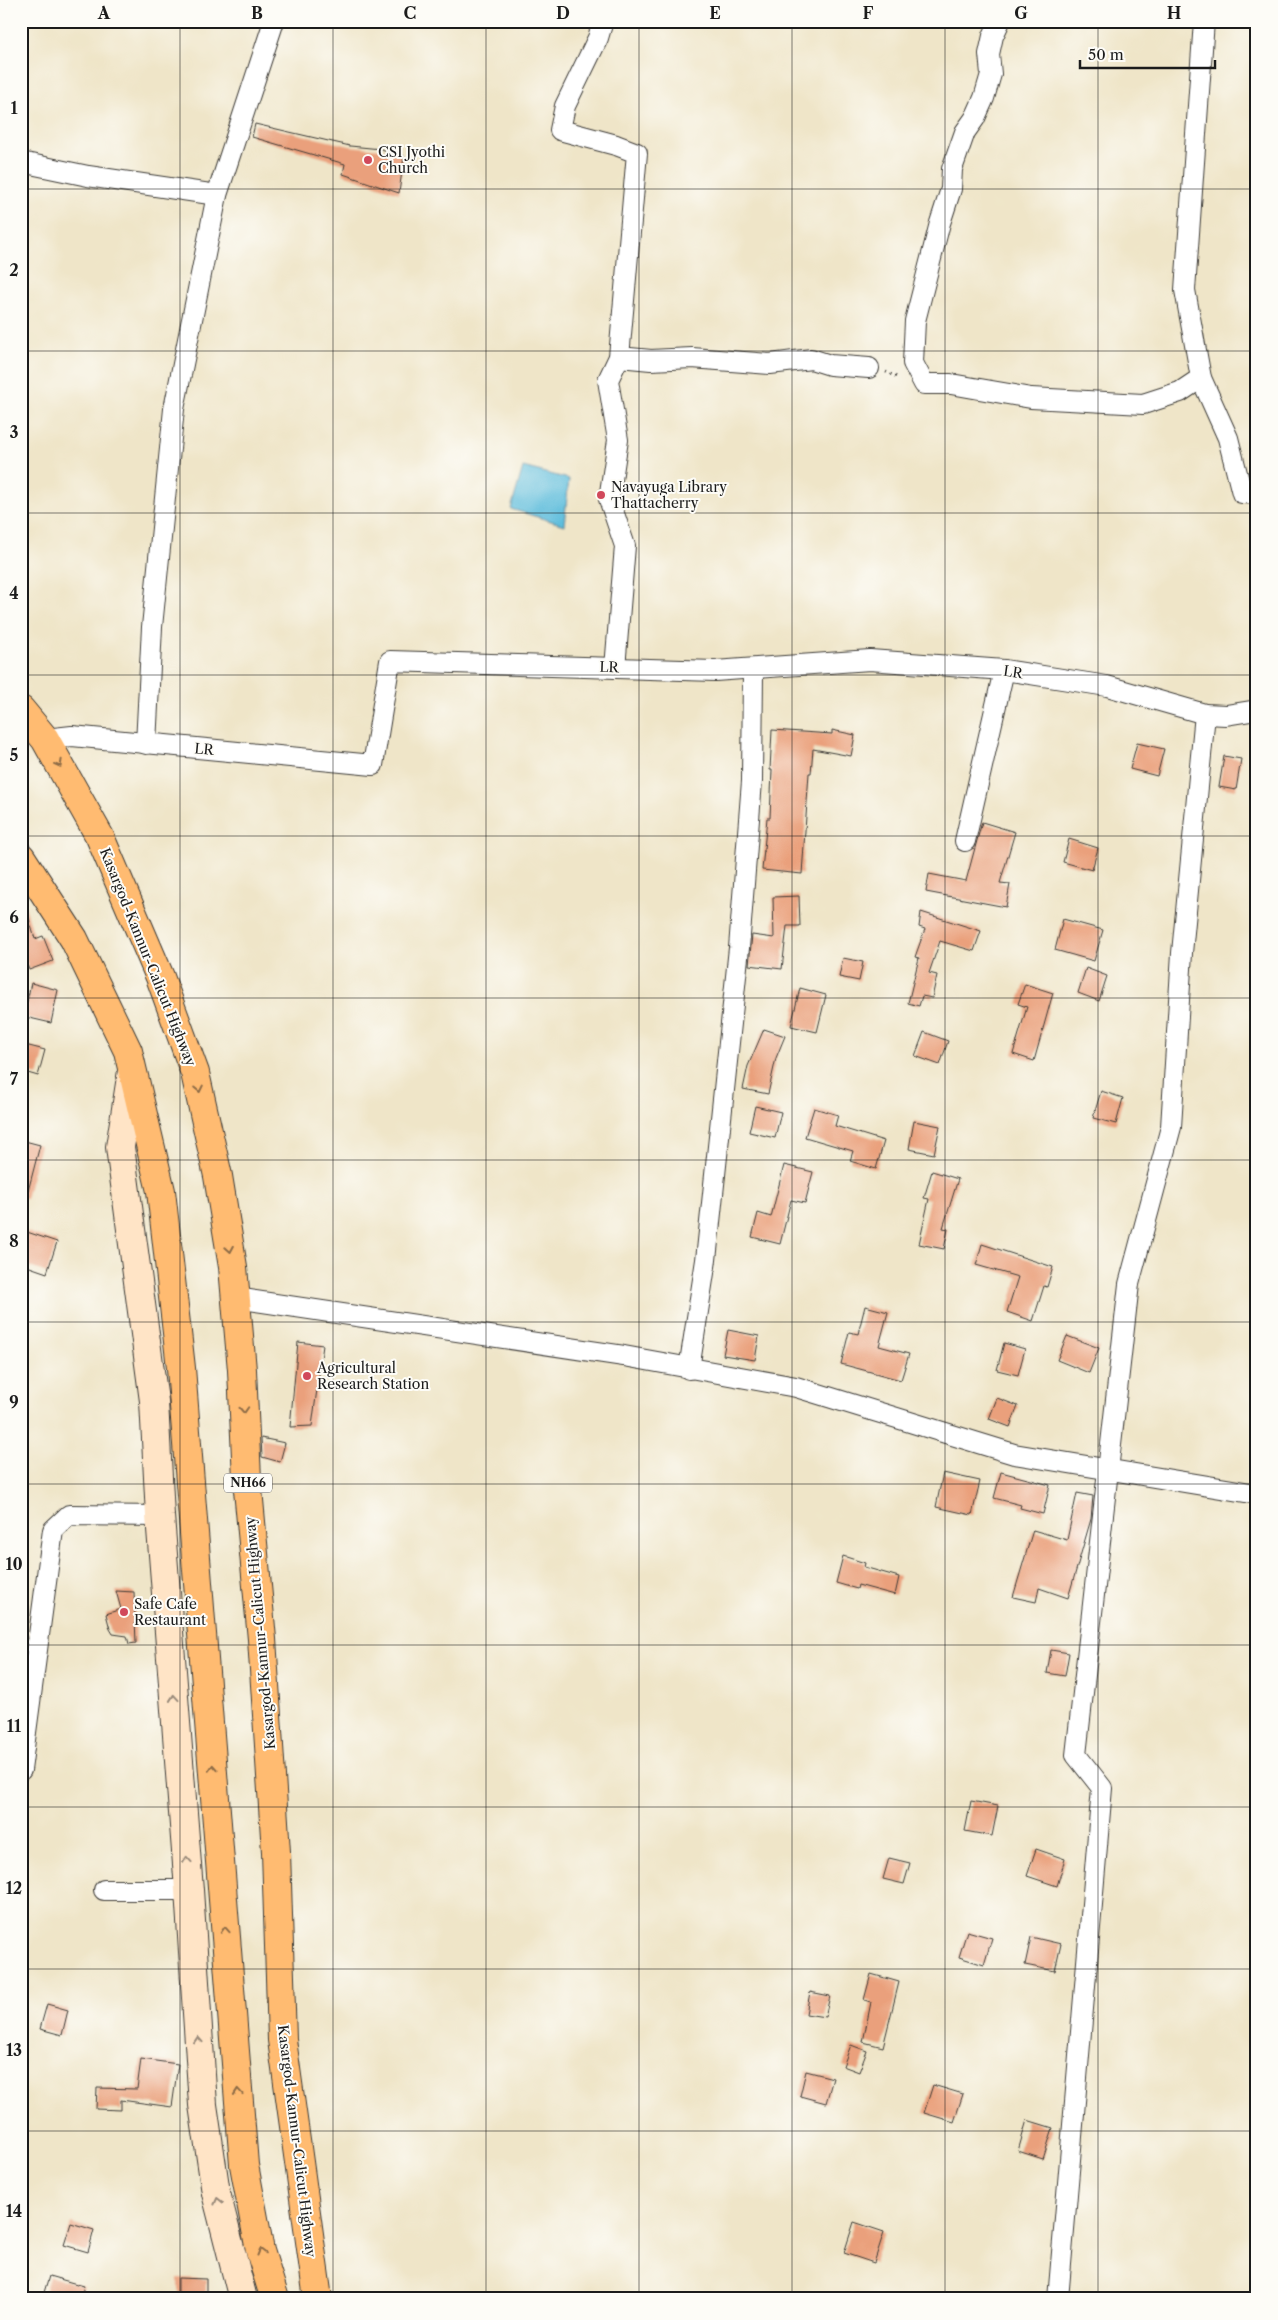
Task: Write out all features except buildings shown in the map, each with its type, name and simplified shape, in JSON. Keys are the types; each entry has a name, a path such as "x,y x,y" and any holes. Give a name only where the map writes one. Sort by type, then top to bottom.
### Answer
{"highway":[{"name":"Kasargod-Kannur-Calicut Highway","path":"21,710 45,739 100,838 160,977 195,1073 218,1176 233,1267 236,1298 276,1852 282,2040 318,2299"},
{"path":"21,857 74,938 128,1051 161,1191 181,1368 244,2165 260,2251 275,2299"}],"street":[{"path":"146,744 152,627 174,409 217,194 274,21"},
{"path":"603,21 598,38 565,106 560,130 616,145 637,153 619,357 608,380 618,440 609,499 625,546 615,668"},
{"path":"1000,21 993,36 989,54 991,74 984,98 975,118 965,132 952,169 951,189 940,223 915,321 913,363 924,384 951,384 1031,398 1142,404 1180,392 1201,378"},
{"path":"1204,21 1185,290 1201,378 1228,438 1242,493 1257,494"},
{"path":"21,162 88,176 217,194"},
{"path":"619,357 651,360 692,358 770,364 810,359 830,365 869,368"},
{"name":"LR","path":"45,739 72,736 373,765 390,661 715,671 870,660 1004,670 1108,686 1205,714 1226,715 1257,710"},
{"path":"689,1369 706,1260 739,948 752,780 753,669"},
{"path":"965,842 1004,670"},
{"path":"1058,2299 1102,1788 1076,1755 1128,1284 1171,1126 1182,953 1205,714"},
{"path":"132,1070 120,1147 154,1401 160,1516 189,1890 203,2105 216,2194 242,2299"},
{"path":"236,1298 529,1341 796,1387 1014,1454 1257,1494"},
{"path":"21,1770 53,1530 69,1515 160,1516"},
{"path":"104,1890 189,1890"}],"path":[{"path":"869,368 892,374 906,381 924,384"}],"water":[{"path":"523,467 569,479 564,525 511,509"}],"place":[{"name":"CSI Jyothi Church","path":"368,160"},
{"name":"Navayuga Library Thattacherry","path":"601,495"},
{"name":"Agricultural Research Station","path":"307,1376"},
{"name":"Safe Cafe Restaurant","path":"124,1612"}]}
